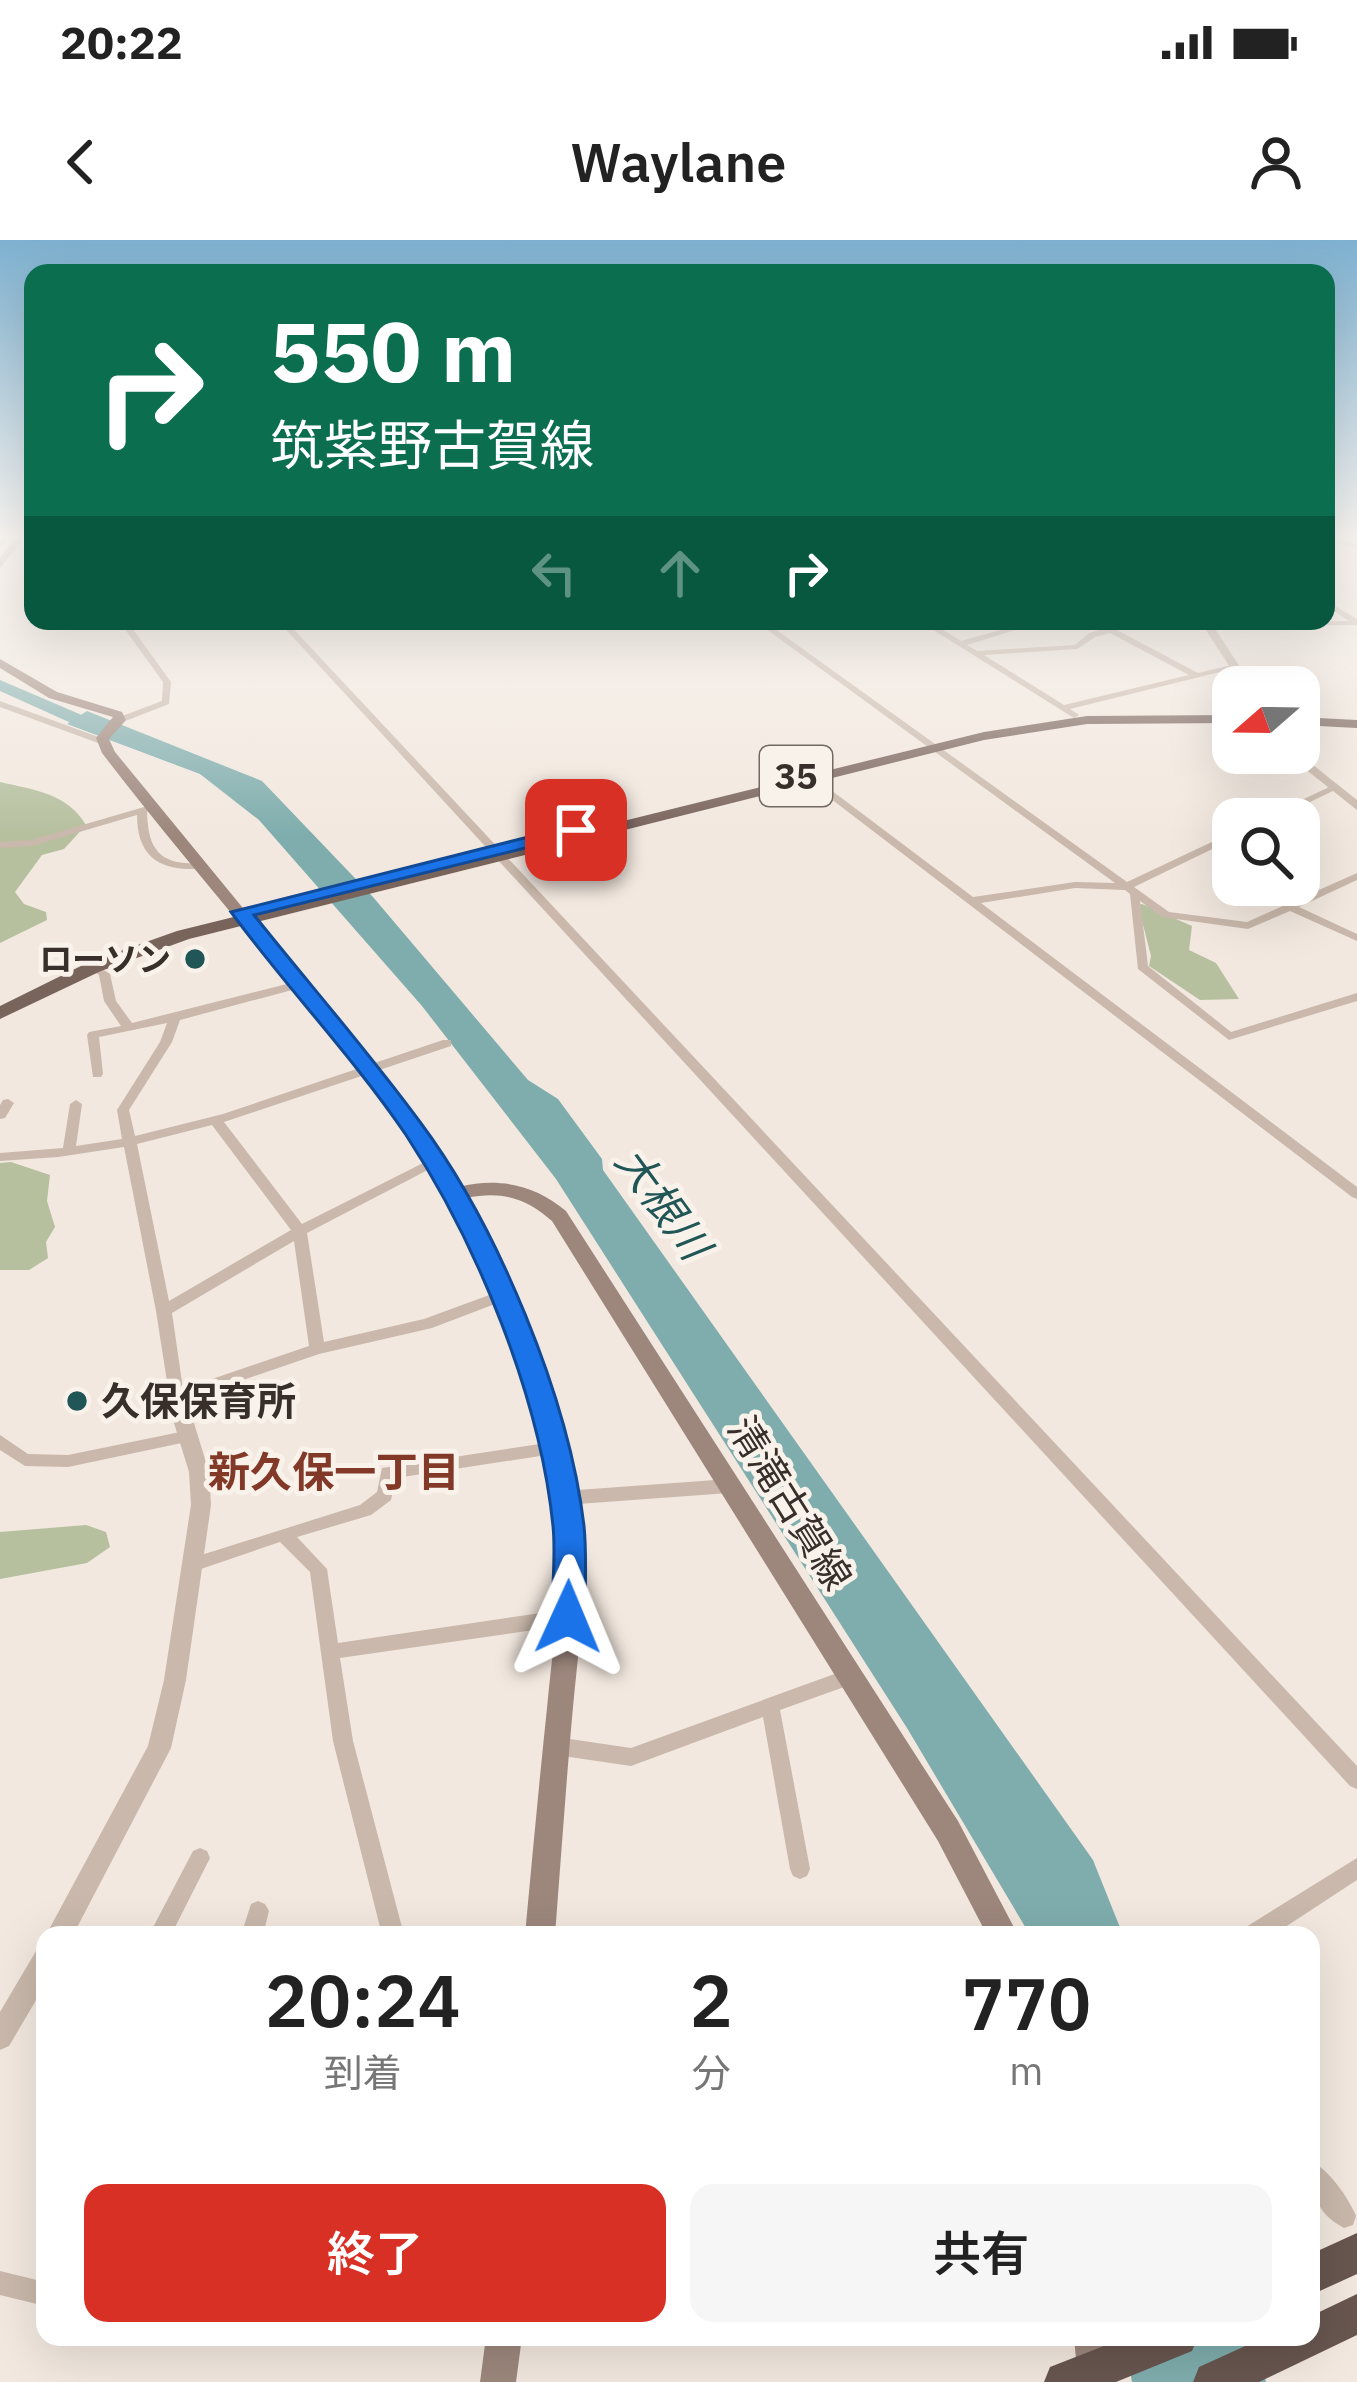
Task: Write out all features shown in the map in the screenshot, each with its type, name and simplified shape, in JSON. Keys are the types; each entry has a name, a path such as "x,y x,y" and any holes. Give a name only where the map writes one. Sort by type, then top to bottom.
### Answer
{"highway":[{"path":"1320,2266 1350,2234"},
{"path":"1320,2332 1357,2314"},
{"path":"1094,2367 1153,2346"},
{"path":"1214,2382 1291,2346"}],"main road":[{"path":"0,663 34,686 112,712 119,721 102,739 147,811 244,916 436,1162 503,1295 553,1448 564,1498 568,1617 541,1926"},
{"name":"35","path":"0,1003 117,949 1070,711 1212,716"},
{"name":"35","path":"931,746 1087,720 1212,717"},
{"path":"1320,720 1357,722"},
{"name":"35","path":"0,1012 149,945 244,916"},
{"name":"清滝古賀線","path":"455,1194 498,1187 518,1190 559,1216 948,1831 998,1926"},
{"path":"498,2382 502,2346"}],"street":[{"path":"119,721 166,702 167,682 134,636"},
{"path":"296,636 1357,1780"},
{"path":"780,636 1166,915 1248,926 1357,876"},
{"path":"948,636 1070,711 1212,672"},
{"path":"961,644 988,636"},
{"path":"976,653 1077,647 1090,636"},
{"path":"1121,636 1195,675"},
{"path":"1215,636 1234,666"},
{"path":"0,704 102,739"},
{"path":"1315,774 1357,806"},
{"path":"808,777 1357,1194"},
{"path":"1312,798 1332,789"},
{"path":"0,845 32,843 147,811 144,832 157,860 170,867 202,866"},
{"path":"971,901 1075,885 1130,891 1212,846"},
{"path":"1130,891 1142,967 1229,1036 1357,998"},
{"path":"1293,908 1357,938"},
{"path":"94,967 104,974 110,1001 128,1027"},
{"path":"97,1074 93,1035 299,985"},
{"path":"71,1926 159,1748 195,1564 201,1504 190,1436 176,1397 164,1311 123,1110 166,1042 175,1018"},
{"path":"0,1157 126,1142 216,1121 447,1042"},
{"path":"69,1151 76,1104"},
{"path":"216,1121 300,1232 317,1349"},
{"path":"164,1311 300,1232 436,1162"},
{"path":"176,1397 317,1349 427,1324 503,1295"},
{"path":"0,1441 25,1460 68,1461 190,1436"},
{"path":"195,1564 365,1510 386,1495 388,1473 553,1448"},
{"path":"564,1498 729,1486"},
{"path":"283,1534 317,1569 343,1741 391,1926"},
{"path":"330,1652 568,1617"},
{"path":"556,1746 631,1757 850,1676"},
{"path":"770,1706 800,1869"},
{"path":"165,1926 200,1858"},
{"path":"1268,1926 1357,1868"},
{"path":"254,1926 258,1912"},
{"path":"0,2037 36,1975"},
{"path":"1320,2187 1350,2234"},
{"path":"0,2283 36,2292"}],"green space":[{"path":"0,782 59,799 86,825 64,849 42,855 15,892 24,904 46,912 47,920 0,943"},
{"path":"1138,905 1192,926 1189,950 1216,963 1239,999 1200,1000 1149,966 1151,956"},
{"path":"0,1163 50,1175 47,1201 55,1227 46,1242 48,1258 29,1270 0,1270"},
{"path":"86,1525 106,1532 110,1547 87,1563 0,1579 0,1532"}],"water":[{"path":"87,711 262,781 373,897 528,1080 558,1099 602,1159 603,1170 1093,1860 1119,1926 1025,1926 907,1728 556,1179 422,1006 259,820 200,774 67,724"},
{"path":"1126,2346 1256,2346 1266,2382 1132,2382"}],"waterway":[{"name":"大根川","path":"0,685 106,732"}],"place":[{"name":"ローソン","path":"195,959"},
{"name":"久保保育所","path":"77,1401"}],"district":[{"name":"新久保一丁目","path":"334,1472"}],"route":[{"path":"568,1617 569,1528 559,1471 503,1295 455,1194 413,1128 241,912 576,830"}]}
